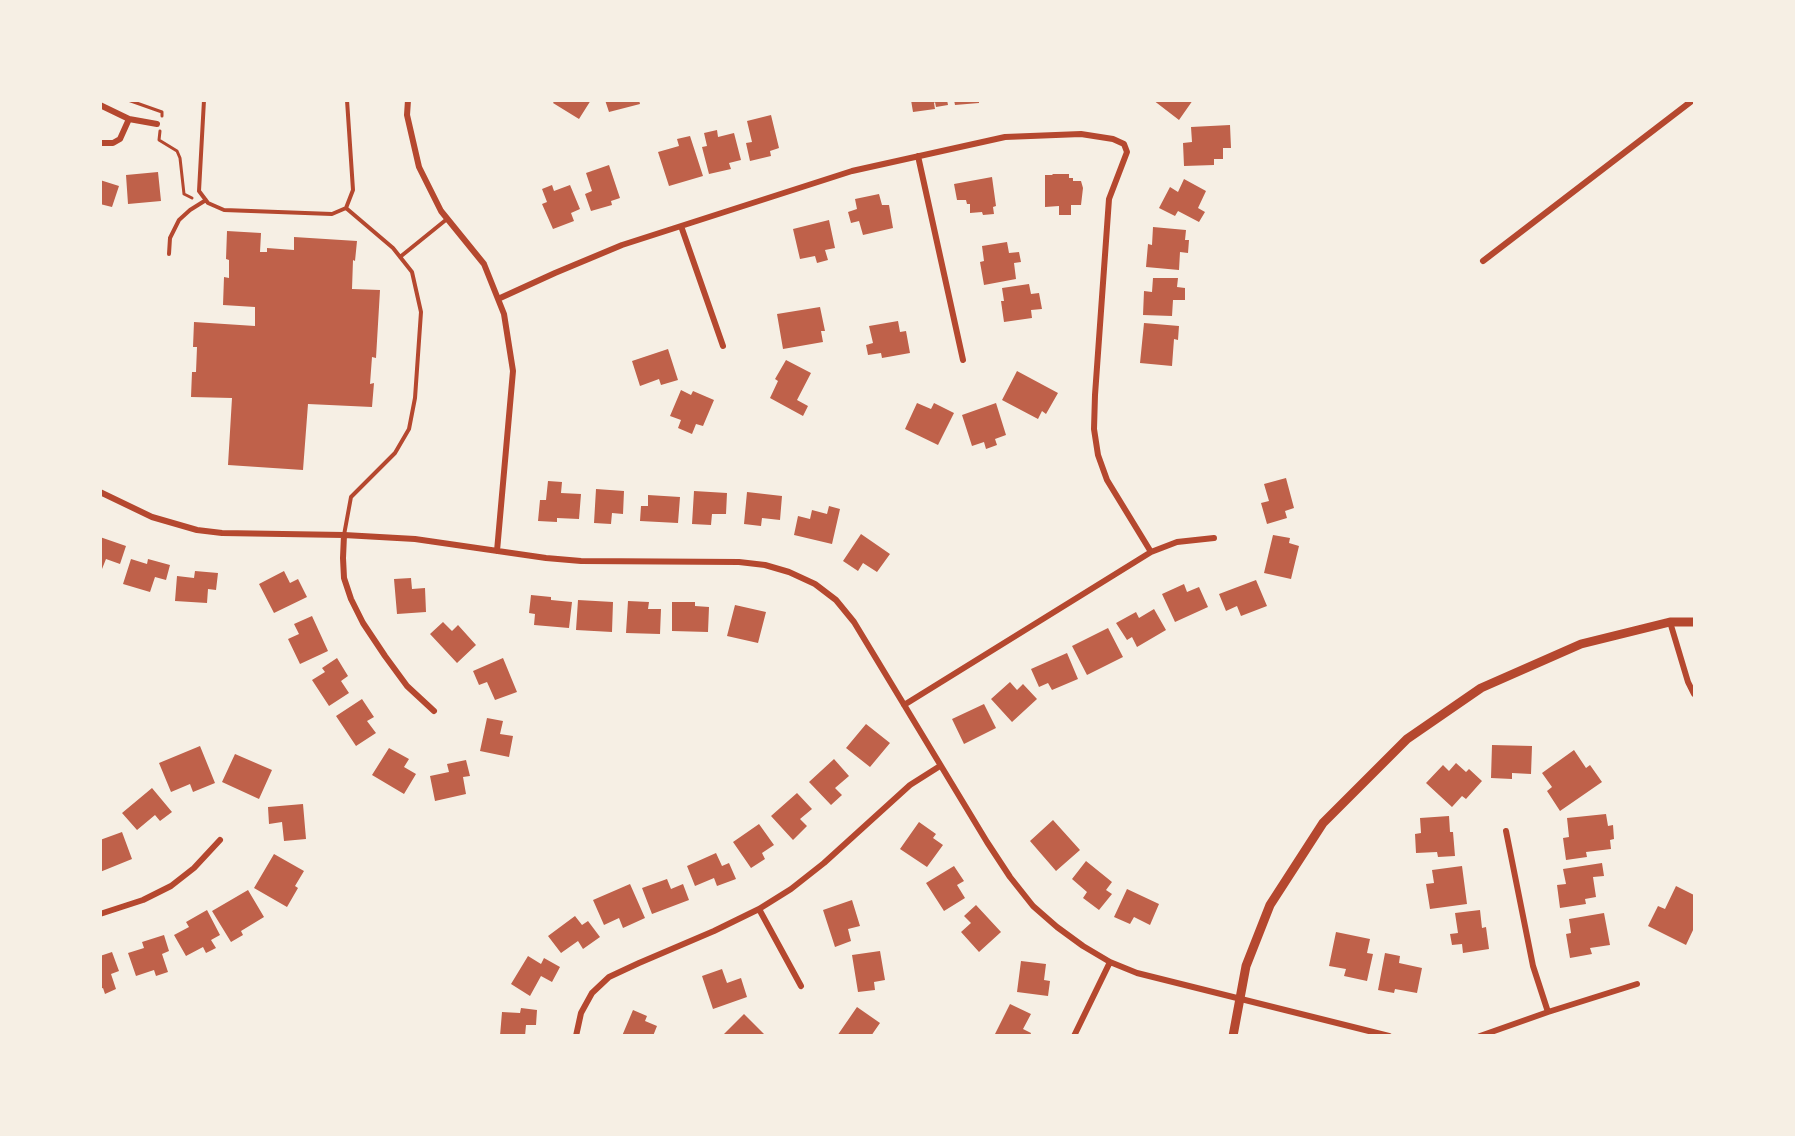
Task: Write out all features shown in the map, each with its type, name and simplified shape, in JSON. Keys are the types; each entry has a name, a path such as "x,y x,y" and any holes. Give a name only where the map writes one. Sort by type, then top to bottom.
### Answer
{"street":[{"path":"408,100 407,115 419,168 441,211 484,264 504,314 513,371 497,551"},
{"path":"1483,261 1693,100"},
{"path":"100,105 129,119 160,124"},
{"path":"100,143 113,143 120,139 129,119"},
{"path":"498,299 622,245 852,171 1005,137 1081,134 1113,139 1124,144 1127,152 1109,199 1095,384 1094,429 1098,455 1107,480 1151,552"},
{"path":"918,156 963,360"},
{"path":"681,226 723,346"},
{"path":"100,492 152,517 197,530 222,533 344,535 414,539 581,561 739,562 765,565 789,572 815,584 836,600 854,622 992,851 1033,906 1057,927 1110,962 1137,973 1389,1035"},
{"path":"344,535 344,578 363,623 407,686 434,711"},
{"path":"904,705 1151,552 1177,542 1214,538"},
{"path":"1233,1035 1246,966 1270,905 1323,823 1407,739 1481,688 1581,644 1670,622 1695,622"},
{"path":"1670,622 1688,682 1695,694"},
{"path":"576,1035 581,1013 592,993 609,977 714,931 759,909 791,889 824,863 910,785 940,766"},
{"path":"1506,831 1533,966 1548,1012"},
{"path":"100,914 143,900 171,886 194,868 220,840"},
{"path":"759,909 801,986"},
{"path":"1074,1035 1110,962"},
{"path":"1480,1035 1637,984"}],"lane":[{"path":"204,100 199,191 208,203 224,210 332,214 346,207 353,190 347,100"},
{"path":"169,254 170,238 179,220 206,200"},
{"path":"344,535 351,497 395,453 409,429 415,398 421,312 412,272 393,248 346,207"},
{"path":"400,257 447,219"}],"path":[{"path":"128,100 162,112 159,140 177,151 180,158 184,194 190,198 206,200"}],"building":[{"path":"555,100 591,100 579,119 553,103"},
{"path":"605,100 639,100 640,104 609,112"},
{"path":"911,100 947,100 948,105 936,107 935,102 935,109 913,112"},
{"path":"954,100 979,100 979,103 955,105"},
{"path":"1153,100 1193,100 1179,120"},
{"path":"771,115 779,148 770,151 771,156 750,161 746,143 752,142 747,121"},
{"path":"1230,125 1231,148 1223,148 1223,159 1214,159 1214,165 1184,166 1183,143 1192,142 1191,127"},
{"path":"717,130 718,137 734,133 741,160 729,163 731,169 709,174 702,147 707,146 704,133"},
{"path":"690,136 703,176 669,186 658,152 679,146 677,139"},
{"path":"609,165 620,198 611,201 612,205 591,211 585,194 592,191 586,173"},
{"path":"158,172 161,201 128,204 126,175"},
{"path":"1069,174 1069,178 1073,178 1073,181 1081,181 1083,188 1081,205 1071,205 1071,215 1059,215 1059,206 1045,207 1045,175"},
{"path":"992,177 996,206 993,207 994,214 970,213 970,204 967,204 966,200 957,200 954,184"},
{"path":"1184,179 1206,191 1198,208 1205,212 1199,222 1178,211 1175,216 1159,208 1170,187 1178,192"},
{"path":"100,180 119,186 112,207 100,204"},
{"path":"552,185 554,191 570,185 580,209 571,213 574,221 553,229 542,204 547,202 542,189"},
{"path":"879,194 882,205 889,205 893,228 863,235 859,221 851,223 848,212 857,209 855,199"},
{"path":"829,220 835,248 825,250 828,260 817,263 815,256 800,259 793,229"},
{"path":"1153,227 1186,230 1185,240 1189,240 1188,253 1180,252 1179,270 1146,267 1148,244 1152,245"},
{"path":"227,231 261,233 260,252 267,252 267,248 294,250 294,237 357,241 355,261 353,260 352,289 380,290 376,358 372,357 370,384 374,383 372,407 308,404 303,470 228,465 232,398 191,397 192,372 196,372 197,347 193,347 194,322 255,326 255,307 223,305 224,277 229,278 229,260 226,259"},
{"path":"1007,242 1009,253 1019,252 1021,262 1014,263 1016,279 984,285 980,262 984,261 982,246"},
{"path":"1153,278 1178,278 1177,287 1185,288 1185,300 1173,300 1172,316 1143,315 1144,291 1152,292"},
{"path":"1029,284 1031,294 1039,293 1042,309 1031,310 1032,318 1004,322 1002,288"},
{"path":"820,307 825,331 821,331 823,342 783,349 777,314"},
{"path":"898,321 900,332 906,331 910,353 882,358 881,353 868,355 866,345 873,343 869,326"},
{"path":"1144,323 1179,326 1178,340 1174,339 1172,366 1140,363"},
{"path":"668,349 678,380 661,385 659,379 640,386 632,361"},
{"path":"786,360 811,373 797,400 808,406 803,416 770,398 778,381 775,379"},
{"path":"1017,371 1058,393 1046,414 1042,411 1038,419 1002,400"},
{"path":"681,390 691,395 693,391 714,400 703,426 696,424 692,434 678,428 681,420 670,416"},
{"path":"917,403 931,409 934,403 954,413 938,445 905,429"},
{"path":"996,403 1006,435 995,439 997,445 986,449 984,442 972,446 962,415"},
{"path":"1286,478 1294,508 1285,511 1287,518 1267,524 1261,503 1269,501 1264,484"},
{"path":"548,481 562,482 561,493 581,494 579,519 557,518 557,522 538,521 540,500 546,500"},
{"path":"596,489 624,491 623,514 612,513 611,524 594,523"},
{"path":"694,491 727,493 726,514 712,514 711,525 692,524"},
{"path":"747,492 782,496 780,520 762,518 761,526 744,524"},
{"path":"648,495 680,497 678,523 640,521 641,506 648,506"},
{"path":"829,506 840,509 832,544 794,535 798,516 810,519 812,510 827,514"},
{"path":"861,534 890,554 877,572 863,563 858,571 843,561"},
{"path":"1273,535 1290,538 1289,543 1299,546 1291,579 1264,573"},
{"path":"100,537 126,546 120,564 106,559 102,569 100,568"},
{"path":"131,559 147,564 148,559 170,565 166,580 155,577 150,592 123,584"},
{"path":"195,571 218,573 216,590 208,589 207,603 175,601 177,576 194,578"},
{"path":"284,571 290,583 298,579 307,597 274,613 259,584"},
{"path":"411,578 412,589 425,588 426,612 397,614 394,579"},
{"path":"1256,580 1267,606 1241,616 1237,606 1226,611 1219,594"},
{"path":"1184,584 1187,592 1199,587 1208,607 1175,622 1162,594"},
{"path":"531,595 572,602 569,628 534,625 535,614 529,613"},
{"path":"578,600 613,602 612,632 576,630"},
{"path":"628,601 649,602 648,609 661,609 660,634 626,633"},
{"path":"672,602 695,602 695,606 709,607 708,632 672,631"},
{"path":"735,605 766,612 758,643 727,636"},
{"path":"1154,609 1166,630 1137,647 1132,637 1127,640 1116,623 1136,612 1139,618"},
{"path":"312,616 328,651 300,664 288,639 299,634 294,624"},
{"path":"443,622 452,631 458,625 476,645 457,663 430,634"},
{"path":"1108,628 1123,657 1087,675 1072,646"},
{"path":"1067,653 1078,679 1052,690 1048,683 1039,687 1031,669"},
{"path":"337,658 348,676 341,681 349,693 329,706 312,680 325,672 322,668"},
{"path":"503,658 517,692 495,700 487,682 479,685 473,671"},
{"path":"1010,682 1017,690 1023,684 1037,699 1012,722 991,699"},
{"path":"362,699 374,717 367,721 376,733 356,746 336,716"},
{"path":"984,704 996,728 964,744 952,719"},
{"path":"487,718 503,721 500,734 513,736 509,757 480,751"},
{"path":"866,724 890,743 870,767 846,748"},
{"path":"1492,745 1532,746 1531,774 1512,773 1512,779 1491,778"},
{"path":"200,746 215,783 193,792 190,784 171,792 159,763"},
{"path":"389,748 409,759 404,767 416,774 404,794 372,775"},
{"path":"1574,750 1586,768 1590,765 1602,782 1560,811 1547,791 1552,787 1542,773"},
{"path":"235,754 272,770 259,799 222,782"},
{"path":"834,759 849,776 835,788 842,795 831,805 809,782"},
{"path":"466,760 470,776 463,777 466,794 435,801 430,776 449,772 447,764"},
{"path":"1456,763 1466,772 1469,769 1482,781 1466,799 1462,796 1452,807 1426,783 1443,765 1449,771"},
{"path":"152,788 172,812 160,821 155,815 137,830 122,813"},
{"path":"797,793 812,809 800,819 807,826 793,840 771,816"},
{"path":"303,804 306,839 284,841 282,822 269,824 268,807"},
{"path":"1606,814 1608,826 1613,825 1614,839 1610,840 1611,849 1586,852 1587,857 1566,860 1563,838 1569,837 1567,818"},
{"path":"1449,816 1455,856 1438,857 1437,852 1416,853 1415,834 1421,833 1420,818"},
{"path":"1053,820 1080,850 1056,871 1030,841"},
{"path":"919,822 936,834 933,838 943,845 927,867 900,849"},
{"path":"759,824 774,845 762,853 765,859 751,868 733,842"},
{"path":"122,832 132,859 100,872 100,840"},
{"path":"716,853 722,866 729,863 736,879 717,886 714,878 695,886 687,866"},
{"path":"274,854 304,871 295,886 298,888 287,907 254,888"},
{"path":"1086,861 1112,882 1106,890 1112,894 1099,910 1083,898 1087,892 1072,879"},
{"path":"1602,863 1604,876 1593,877 1596,897 1585,899 1586,904 1560,908 1557,885 1566,884 1563,869"},
{"path":"954,866 964,881 957,885 965,898 944,911 926,883"},
{"path":"1462,866 1467,904 1430,909 1426,884 1434,883 1432,870"},
{"path":"667,879 671,889 683,884 689,900 652,914 642,888"},
{"path":"630,884 645,918 623,928 619,918 604,925 593,900"},
{"path":"1676,886 1694,895 1694,928 1686,945 1648,926 1658,906 1665,909"},
{"path":"1127,889 1159,904 1150,925 1134,917 1130,924 1114,917"},
{"path":"248,890 264,917 241,931 243,935 231,942 212,911"},
{"path":"852,900 860,926 848,929 851,941 835,947 823,910"},
{"path":"976,905 1001,932 979,952 961,932 971,923 964,916"},
{"path":"207,910 220,935 211,940 216,948 206,953 203,947 186,956 174,935 189,927 186,922"},
{"path":"1480,910 1482,928 1486,927 1489,949 1463,953 1462,944 1452,945 1450,934 1458,933 1455,913"},
{"path":"1604,913 1610,945 1590,948 1592,954 1570,958 1566,934 1571,933 1569,919"},
{"path":"575,916 582,925 588,921 600,937 583,949 578,941 561,953 548,936"},
{"path":"1336,932 1370,939 1367,953 1373,954 1367,981 1344,976 1346,969 1329,966"},
{"path":"164,935 169,951 162,954 168,972 156,976 154,970 136,976 128,953 144,948 142,942"},
{"path":"880,951 885,980 874,982 875,990 858,992 852,955"},
{"path":"112,952 119,971 111,974 116,989 105,994 103,988 100,989 100,956"},
{"path":"1385,953 1400,956 1399,963 1422,968 1417,993 1395,989 1394,993 1378,990"},
{"path":"528,956 541,964 544,958 560,967 552,982 541,976 530,996 511,984"},
{"path":"1021,961 1046,964 1044,980 1050,981 1048,996 1017,992"},
{"path":"722,969 727,983 741,978 747,997 713,1009 702,976"},
{"path":"1010,1004 1031,1014 1023,1029 1031,1033 1030,1036 994,1036"},
{"path":"857,1007 880,1023 871,1036 837,1036"},
{"path":"521,1008 537,1010 536,1025 526,1025 525,1036 500,1036 502,1012 520,1013"},
{"path":"633,1010 647,1016 645,1021 657,1026 653,1036 622,1036"},
{"path":"744,1014 766,1036 722,1036"}]}
